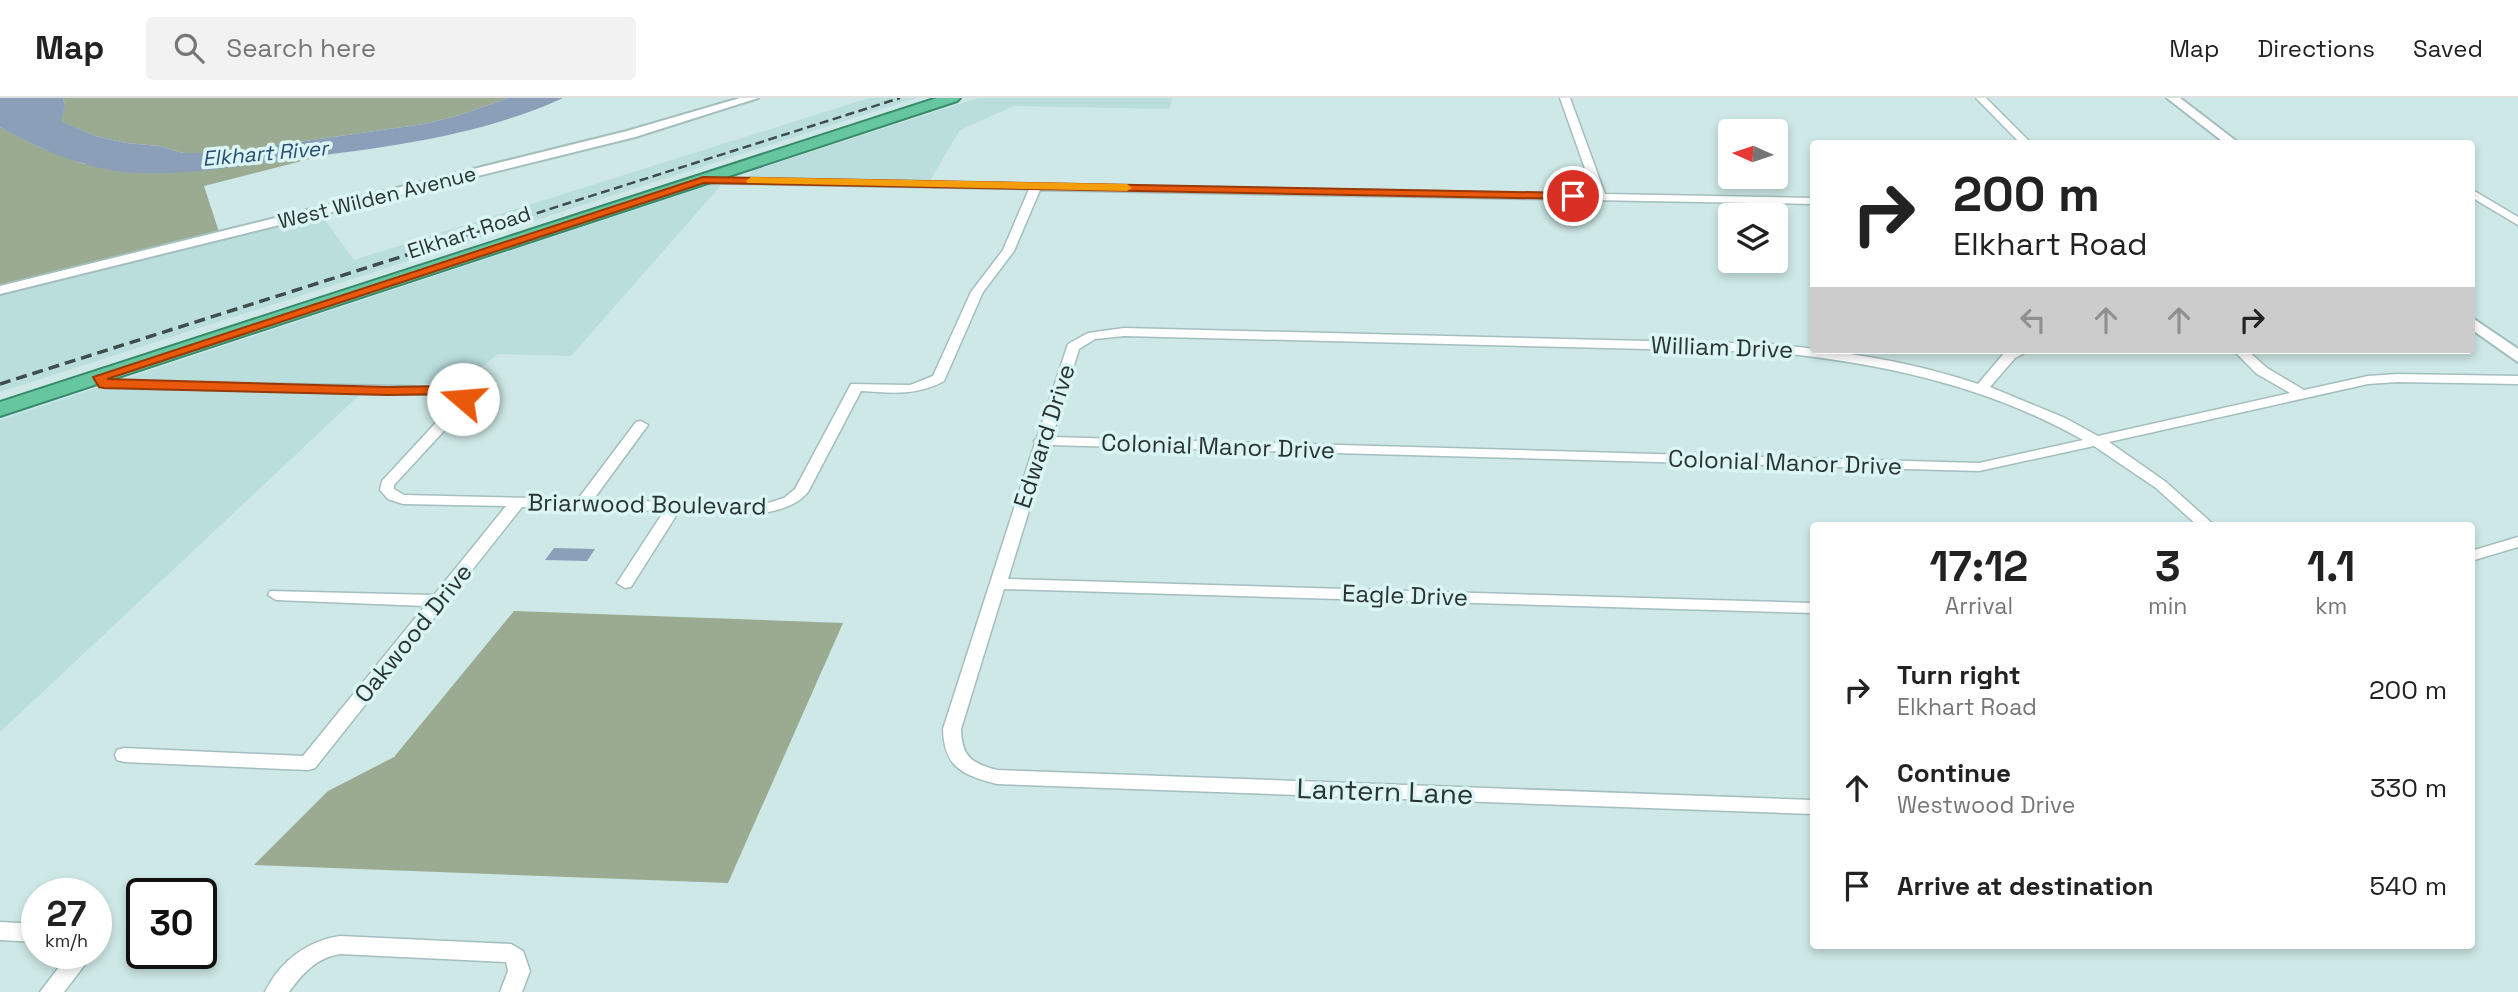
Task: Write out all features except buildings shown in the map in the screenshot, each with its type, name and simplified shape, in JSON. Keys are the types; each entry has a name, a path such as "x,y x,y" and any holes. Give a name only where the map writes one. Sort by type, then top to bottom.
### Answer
{"highway":[{"name":"Elkhart Road","path":"0,409 102,380 952,98"}],"street":[{"name":"West Wilden Avenue","path":"0,290 618,138 752,98"},
{"path":"1565,98 1601,197"},
{"path":"1981,98 2023,140"},
{"path":"2174,98 2229,140"},
{"path":"703,180 1810,201"},
{"name":"Briarwood Boulevard","path":"102,380 108,392 440,398 453,404 455,411 394,475 387,490 393,496 403,499 759,510 789,500 800,492 856,387 914,389 929,386 939,378 977,292 1008,251 1035,186"},
{"path":"2475,195 2518,222"},
{"path":"2497,209 2518,209"},
{"path":"2475,325 2518,357"},
{"name":"Edward Drive","path":"961,762 951,747 952,729 1070,352 1079,342 1092,335 1124,332 1445,340"},
{"name":"William Drive","path":"1445,340 1810,351"},
{"name":"William Drive","path":"1832,354 1901,365 1982,388 2038,411 2096,440 2150,475 2203,522"},
{"path":"1982,388 2013,354"},
{"path":"2243,354 2262,371 2301,394"},
{"name":"Colonial Manor Drive","path":"1041,441 1959,467 1996,464 2381,378 2518,380"},
{"path":"582,504 641,425"},
{"name":"Oakwood Drive","path":"124,755 308,763 517,503"},
{"path":"625,583 674,507"},
{"path":"2475,555 2518,542"},
{"name":"Eagle Drive","path":"997,584 1810,608"},
{"path":"275,595 439,601"},
{"name":"Lantern Lane","path":"961,762 977,772 997,777 1810,807"},
{"path":"0,931 21,932"},
{"path":"276,992 301,960 314,951 341,945 511,953 518,960 521,970 511,992"},
{"path":"51,992 70,969"}],"shaded area":[{"path":"869,98 916,98 0,392 0,293 320,213 354,260"},
{"path":"978,98 1172,98 1169,109 1014,106 960,130 929,182 758,179 749,176 752,171"},
{"path":"723,183 571,356 498,354 472,375 456,383 369,386 0,732 0,420 713,184"}],"green space":[{"path":"63,98 508,98 424,124 221,153 183,153 159,146 126,143 95,136 60,121 65,105"},
{"path":"0,127 39,147 84,164 257,164 329,154 204,186 219,232 0,285"},
{"path":"514,611 843,623 728,883 254,865 328,791 394,757"}],"water":[{"name":"Elkhart River","path":"0,98 63,98 65,105 61,121 95,136 126,143 159,146 183,153 221,153 424,124 508,98 563,98 496,123 426,140 225,168 143,173 91,166 60,156 0,127"},
{"path":"554,548 595,549 587,561 545,560"}],"railway":[{"path":"408,254 900,98"},
{"path":"0,384 413,253"}],"slow traffic":[{"path":"751,181 1127,188"}],"route":[{"path":"463,399 461,392 451,390 104,384 99,377 703,180 1573,196"}]}
